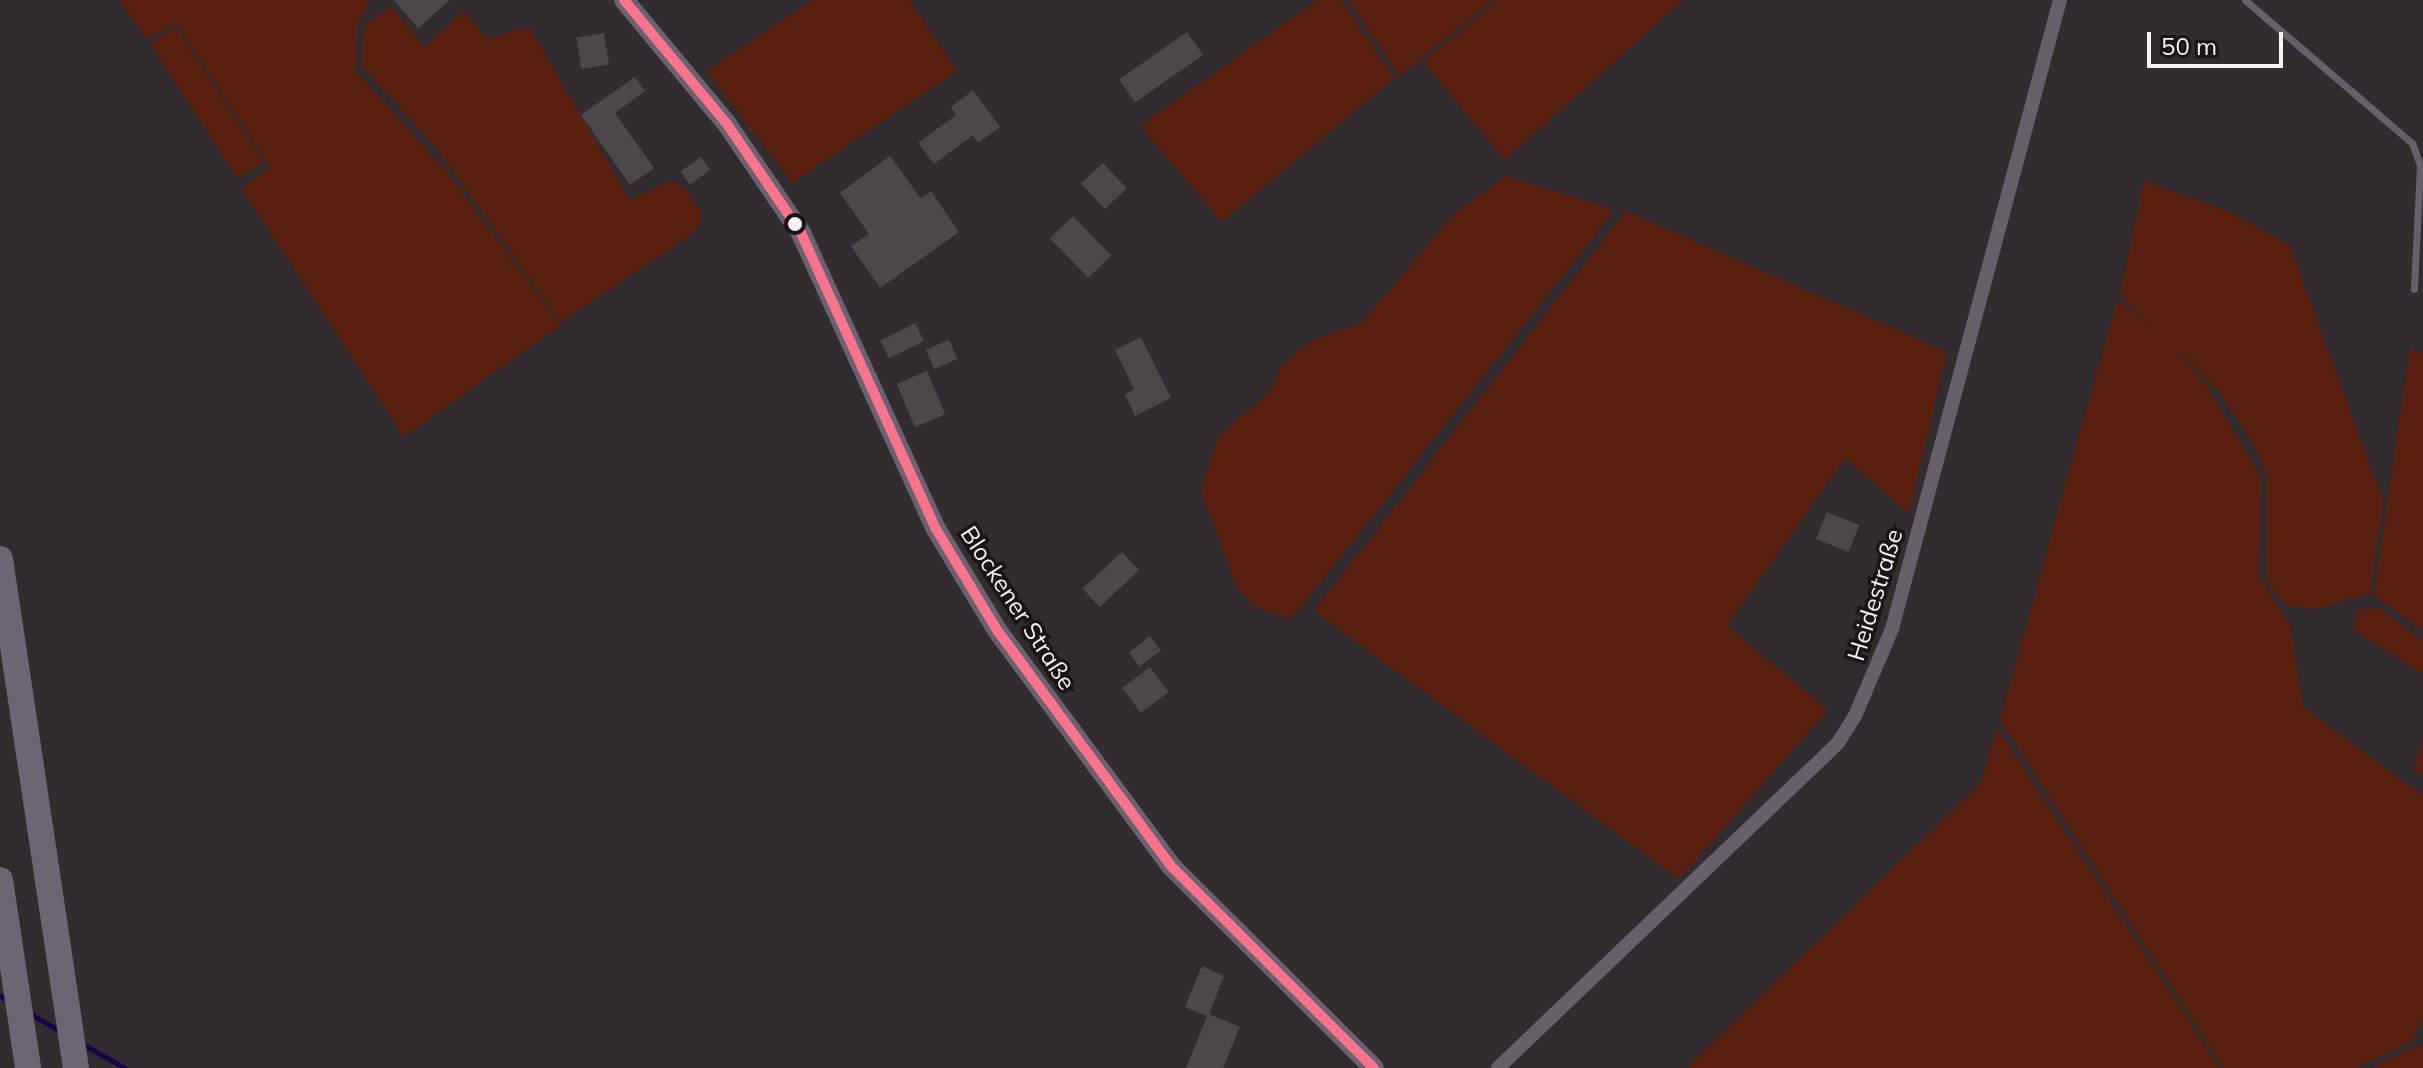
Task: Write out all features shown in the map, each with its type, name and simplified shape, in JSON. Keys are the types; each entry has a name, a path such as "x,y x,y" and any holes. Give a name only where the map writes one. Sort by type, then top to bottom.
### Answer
{"highway":[{"path":"0,559 75,1062"},
{"path":"0,880 28,1068"}],"street":[{"name":"Blockener Straße","path":"624,0 727,124 801,233 936,529 997,630 1170,865 1374,1068"},
{"name":"Heidestraße","path":"1498,1068 1838,743 1855,716 1892,629 2060,0"}],"lane":[{"path":"2245,0 2412,143 2420,165 2414,289"}],"shaded area":[{"path":"119,0 370,0 357,25 356,71 446,171 561,325 404,437 242,189 270,167 177,23 146,39"},
{"path":"813,0 909,0 957,71 792,183 707,71"},
{"path":"1318,0 1340,0 1395,78 1222,222 1140,126"},
{"path":"1348,0 1492,0 1400,76"},
{"path":"1498,0 1683,0 1505,160 1423,62"},
{"path":"391,6 424,47 464,11 487,39 529,27 630,200 671,181 686,188 703,216 695,232 561,322 438,150 362,66 364,26"},
{"path":"176,27 264,162 238,179 150,44"},
{"path":"1506,176 1609,208 1611,215 1291,619 1258,608 1237,588 1201,491 1218,437 1270,392 1282,366 1311,341 1362,323 1453,215"},
{"path":"2144,181 2228,211 2290,246 2383,501 2370,593 2317,609 2286,606 2266,580 2267,479 2256,448 2217,389 2120,295"},
{"path":"1626,211 1947,352 1909,514 1845,458 1727,626 1828,710 1679,879 1314,611"},
{"path":"2117,300 2159,331 2205,383 2261,477 2259,577 2290,624 2303,707 2423,796 2423,1019 2410,1043 2355,1068 2224,1068 2000,720"},
{"path":"2410,349 2423,353 2423,631 2374,595"},
{"path":"2379,608 2423,641 2423,674 2353,629 2359,609"},
{"path":"1997,728 2220,1068 1687,1068 1981,783"},
{"path":"2423,740 2423,777 2413,769"},
{"path":"2416,1046 2423,1046 2423,1068 2372,1068"}],"building":[{"path":"394,0 450,0 418,28"},
{"path":"1187,32 1203,55 1135,103 1119,80"},
{"path":"604,33 609,65 581,69 576,37"},
{"path":"635,77 645,91 615,113 654,168 630,185 581,115"},
{"path":"973,90 1000,127 978,143 973,135 934,164 918,143 956,115 951,107"},
{"path":"890,156 921,199 931,191 959,232 880,288 851,246 869,234 840,193"},
{"path":"701,157 710,170 690,184 681,171"},
{"path":"1103,163 1127,189 1105,209 1081,183"},
{"path":"1073,216 1111,256 1088,278 1050,238"},
{"path":"915,323 924,341 889,359 880,341"},
{"path":"1141,337 1171,398 1135,416 1125,394 1134,389 1115,350"},
{"path":"949,340 957,359 934,369 926,350"},
{"path":"927,371 945,414 915,427 897,384"},
{"path":"1827,512 1859,525 1849,552 1816,539"},
{"path":"1122,552 1139,570 1100,607 1083,589"},
{"path":"1150,636 1161,650 1140,667 1129,653"},
{"path":"1150,667 1169,692 1141,713 1122,688"},
{"path":"1202,966 1224,976 1209,1014 1240,1027 1223,1068 1186,1068 1207,1016 1185,1007"}],"waterway":[{"path":"0,996 10,1002"},
{"path":"29,1013 62,1032"},
{"path":"81,1043 125,1068"}],"transit line":[{"path":"624,0 727,124 801,233 936,529 997,630 1170,865 1374,1068"}]}
